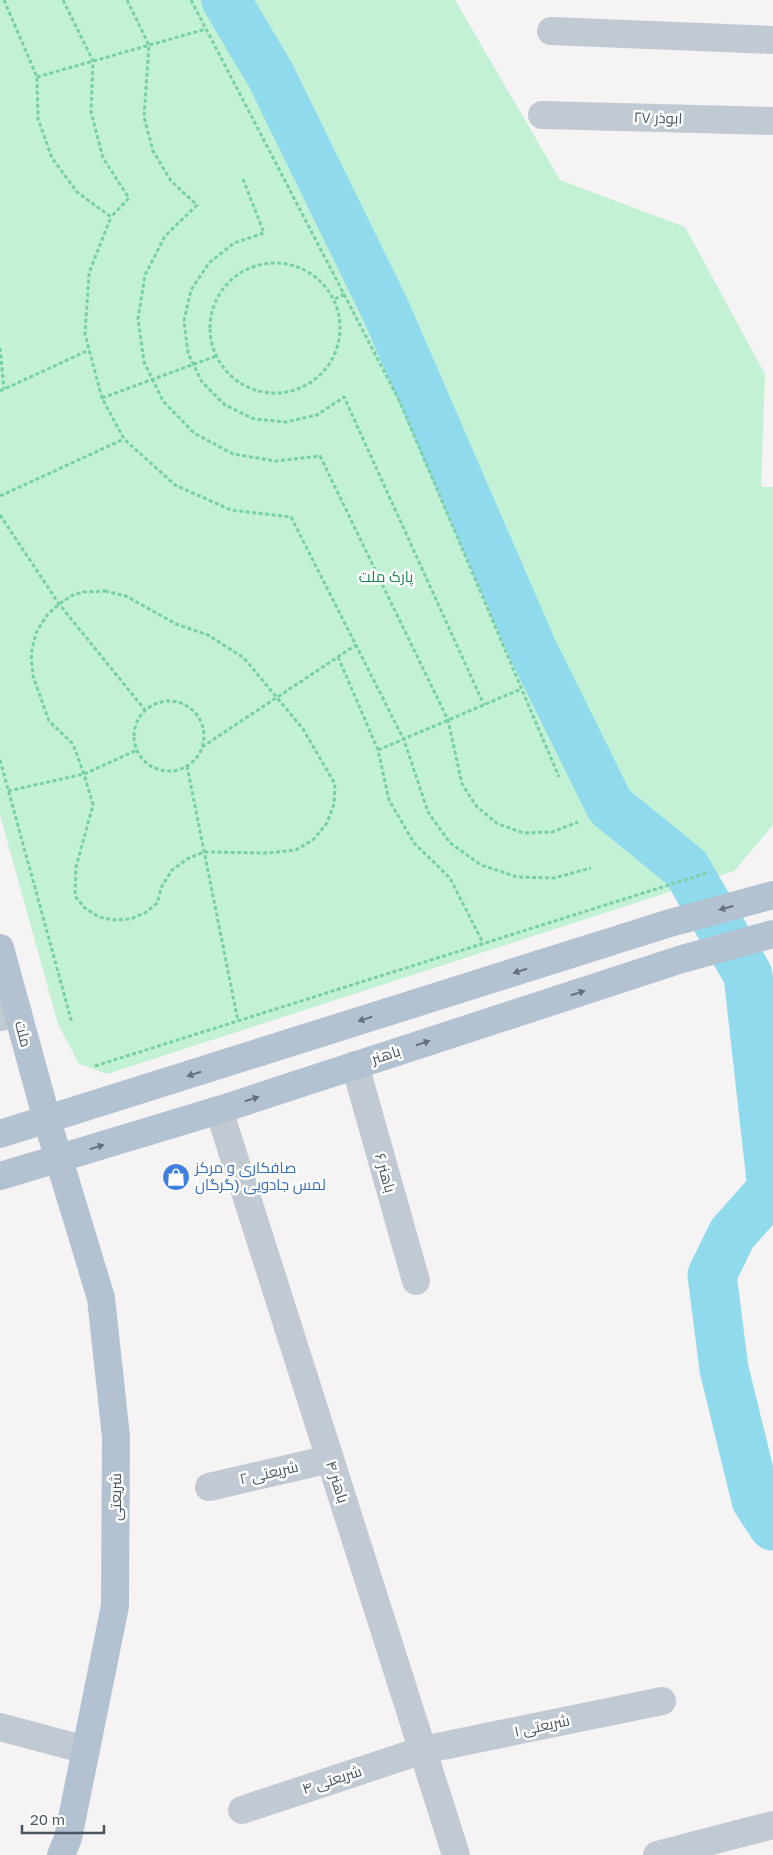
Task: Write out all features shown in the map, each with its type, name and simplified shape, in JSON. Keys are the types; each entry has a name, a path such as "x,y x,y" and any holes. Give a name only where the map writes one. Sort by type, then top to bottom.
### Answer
{"main road":[{"path":"0,1134 670,923 773,895"},
{"name":"باهنر","path":"0,1176 219,1110 682,959 773,934"},
{"name":"ملت","path":"0,948 9,1015 59,1158"},
{"name":"شریعتی","path":"59,1158 101,1298 116,1437 115,1606 67,1849"}],"street":[{"path":"551,31 773,40"},
{"name":"ابوذر ۲۷","path":"542,115 773,121"},
{"name":"۶ باهنر","path":"355,1065 416,1281"},
{"name":"۴ باهنر","path":"219,1110 456,1855"},
{"name":"۲ شریعتی","path":"209,1487 330,1459"},
{"name":"۱ شریعتی","path":"423,1750 662,1701"},
{"path":"0,1727 86,1750"},
{"name":"۴ شریعتی","path":"242,1810 423,1750"},
{"path":"657,1855 773,1825"}],"path":[{"path":"10,0 5,1 37,77 38,119 52,158 77,192 110,217"},
{"path":"63,0 93,61 91,112 103,158 129,198 110,217 89,274 85,334 102,398 124,439 175,485 231,510 291,517 404,740 428,812 450,843 481,865 517,877 554,878 591,868"},
{"path":"127,0 149,45 144,117 153,151 170,181 196,205 165,236 145,275 138,318 144,362 163,401 194,433 233,454 276,461 320,456 448,720 462,784 477,807 498,824 524,833 552,832 578,822"},
{"path":"191,0 400,402 559,777"},
{"path":"37,77 206,29"},
{"path":"243,179 264,233 234,243 209,263 191,290 184,321 188,353 193,364 202,382 225,404 254,419 286,422 317,414 344,397 484,705"},
{"path":"272,262 297,266 320,279 335,299 341,324 337,350 324,371 304,387 279,393 253,390 231,376 216,356 209,331 213,306 226,284 247,268 272,262"},
{"path":"335,299 344,294"},
{"path":"0,348 4,389"},
{"path":"0,391 89,350"},
{"path":"102,398 216,356"},
{"path":"0,496 124,439"},
{"path":"0,515 59,604 145,710"},
{"path":"105,591 126,596 176,624 208,635 244,658 278,697 303,730 335,784 334,804 327,823 314,839 296,850 268,853 204,852 187,859 172,870 162,886 157,903 145,913 130,919 114,920 99,916 85,908 75,896 76,867 93,805 73,744 50,721 33,676 31,654 36,634 47,615 71,596 84,592 105,591"},
{"path":"202,747 356,645"},
{"path":"338,657 378,750 389,800 414,843 450,878 483,943"},
{"path":"378,750 521,689"},
{"path":"169,701 182,704 193,711 200,722 204,734 202,747 196,758 187,766 173,770 158,769 146,762 137,750 134,736 136,722 145,710 156,704 169,701"},
{"path":"8,791 84,774 137,750"},
{"path":"0,760 72,1023"},
{"path":"187,766 238,1021"},
{"path":"95,1066 710,872"}],"green space":[{"name":"پارک ملت","path":"0,0 455,0 560,180 685,227 765,374 761,487 773,487 773,825 734,871 107,1074 79,1064 58,1024 0,815"}],"waterway":[{"path":"226,0 271,76 385,309 532,648 610,806 686,868 748,975 772,1189 732,1234 712,1275 724,1369 756,1500 773,1526"}],"place":[{"name":"صافکاری و مرکز لمس جادویی (گرگان","path":"176,1177"}]}
